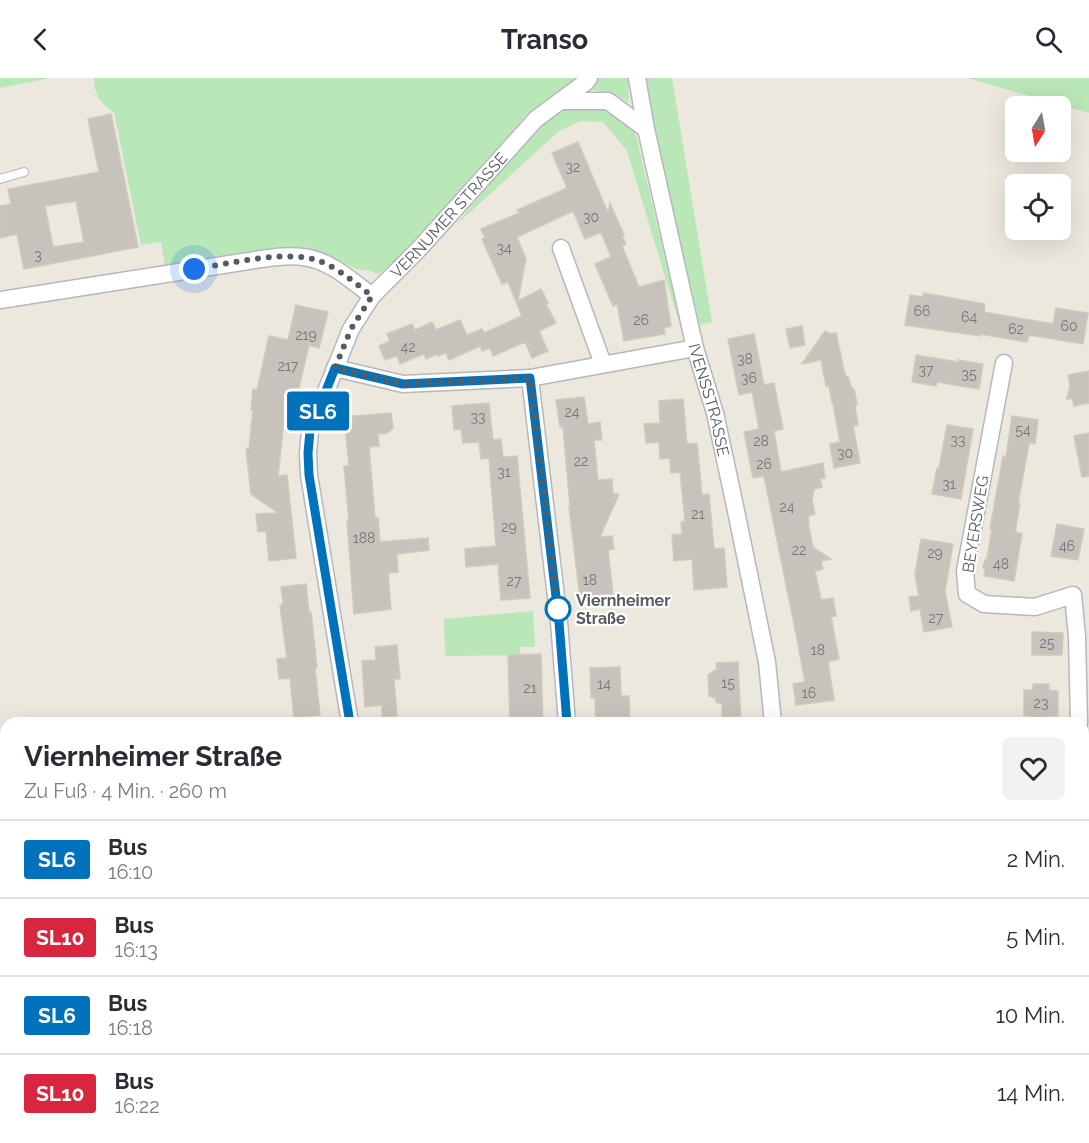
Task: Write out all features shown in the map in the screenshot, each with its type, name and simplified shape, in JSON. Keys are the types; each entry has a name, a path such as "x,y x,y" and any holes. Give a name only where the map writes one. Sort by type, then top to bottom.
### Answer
{"street":[{"name":"VERNUMER STRASSE","path":"349,717 309,475 310,431 351,329 372,296 418,250 536,119 589,78"},
{"name":"IVENSSTRASSE","path":"637,78 646,129 695,348 715,413 767,662 772,717"},
{"path":"560,101 608,101 646,129"},
{"path":"561,248 603,364"},
{"path":"0,300 250,260 291,256 306,257 322,262 344,274 372,296"},
{"path":"335,368 403,384 530,378 695,348"},
{"name":"BEYERSWEG","path":"1004,363 965,571 967,594 984,604 1035,607 1073,595 1077,636 1078,717"},
{"path":"530,378 559,622 567,717"}],"lane":[{"path":"0,179 24,172"}],"green space":[{"path":"0,78 51,78 0,88"},
{"path":"94,78 579,78 527,114 406,251 379,274 356,269 306,247 267,249 165,266 161,242 141,245 114,112 99,98 95,90"},
{"path":"598,78 628,78 629,102 611,93 586,89"},
{"path":"646,78 672,78 712,322 700,325 650,116"},
{"path":"967,78 1089,78 1089,113 1071,108 1071,96 1030,96"},
{"path":"578,103 606,105 622,114 636,135 684,339 627,151 603,122 580,121 559,131 456,225 485,189 550,118"},
{"path":"533,611 535,647 520,647 520,655 445,656 444,619"}],"building":[{"path":"111,114 138,247 24,269 17,234 0,238 0,206 11,204 8,189 99,172 88,119","holes":["76,201 84,242 53,247 45,206"]},
{"path":"578,142 608,213 610,203 624,235 622,236 626,244 622,246 639,287 664,280 671,326 664,328 665,334 624,341 617,304 613,306 595,264 611,257 601,232 585,239 573,211 517,237 526,259 518,301 541,289 556,323 539,331 548,351 532,358 525,342 493,356 490,348 482,351 480,346 449,360 446,353 426,359 424,354 400,364 397,356 385,360 379,346 390,341 387,334 412,324 415,330 432,322 436,330 460,320 467,335 482,329 484,333 522,316 508,282 502,284 482,239 485,238 481,229 519,213 517,210 567,188 552,153"},
{"path":"924,293 985,304 984,312 1053,324 1056,308 1088,313 1083,344 1029,335 1027,342 905,325 910,295 923,297"},
{"path":"296,305 328,312 319,348 309,345 297,396 287,394 278,476 287,475 296,558 269,561 266,531 258,532 256,514 278,513 251,494 246,448 249,449 253,389 257,390 269,336 288,340"},
{"path":"802,326 805,345 790,348 786,329"},
{"path":"825,331 831,334 836,333 845,375 854,389 857,404 855,407 858,425 853,426 860,463 834,468 830,444 840,442 833,403 829,386 826,386 821,360 802,364"},
{"path":"754,334 764,385 774,383 783,429 774,431 781,472 823,463 825,478 820,479 822,487 814,489 812,501 815,514 808,516 813,547 831,559 821,561 823,569 815,571 821,600 833,598 836,616 831,617 839,659 828,662 834,700 796,705 793,684 805,682 796,634 764,476 753,478 744,432 759,429 754,402 752,392 739,395 728,339"},
{"path":"916,355 983,364 979,389 937,382 936,386 912,382"},
{"path":"1089,371 1089,403 1074,406 1072,398 1067,399 1070,385 1068,375"},
{"path":"584,397 588,424 600,422 602,440 594,440 598,480 612,479 613,494 619,494 600,537 612,536 614,549 608,550 613,594 580,598 569,507 563,427 560,427 556,400"},
{"path":"683,399 687,444 697,443 702,495 709,494 714,549 724,548 727,587 694,590 692,559 674,561 672,535 682,534 681,522 685,521 680,472 671,473 670,458 660,459 659,442 646,443 644,424 660,423 659,401"},
{"path":"489,403 493,440 501,439 503,457 517,456 530,598 501,600 498,564 466,567 465,549 496,546 489,458 481,459 479,442 463,443 461,429 454,430 452,406"},
{"path":"391,413 393,428 388,433 378,434 379,446 369,447 375,518 378,518 380,542 428,538 429,550 397,554 398,572 388,573 391,609 354,614 344,466 349,466 344,417"},
{"path":"1012,416 1038,420 1035,444 1029,443 1018,504 1020,504 1015,532 1022,534 1014,581 984,576 983,567 987,559 992,529 990,529 1003,456 1006,457"},
{"path":"947,425 973,429 961,499 932,494"},
{"path":"1089,433 1089,476 1082,477 1074,436"},
{"path":"1057,524 1084,529 1078,560 1051,556"},
{"path":"921,539 953,544 945,592 952,627 924,632 920,609 911,611 909,597 919,596 915,575"},
{"path":"306,584 317,667 315,668 320,715 294,717 290,678 279,679 277,659 287,658 280,606 283,603 281,587"},
{"path":"1032,632 1063,633 1062,655 1032,655"},
{"path":"397,645 400,679 394,679 397,716 382,717 382,705 365,707 362,661 376,660 375,647"},
{"path":"541,654 543,717 510,717 508,655"},
{"path":"738,662 741,717 722,717 722,703 717,703 715,698 709,696 708,675 717,669 716,663"},
{"path":"620,667 621,696 629,696 630,717 596,717 595,698 591,698 590,668"},
{"path":"1033,684 1049,684 1049,690 1058,691 1058,716 1024,716 1024,690 1033,690"}],"bus line":[{"name":"SL6","path":"349,717 309,475 308,453 310,431 335,368 403,384 530,378 559,622 567,717"}],"place":[{"name":"Viernheimer Straße","path":"558,609"}],"route":[{"path":"194,269 291,256 306,257 322,262 344,274 372,296 351,329 335,368 403,384 530,378 558,609"}]}
